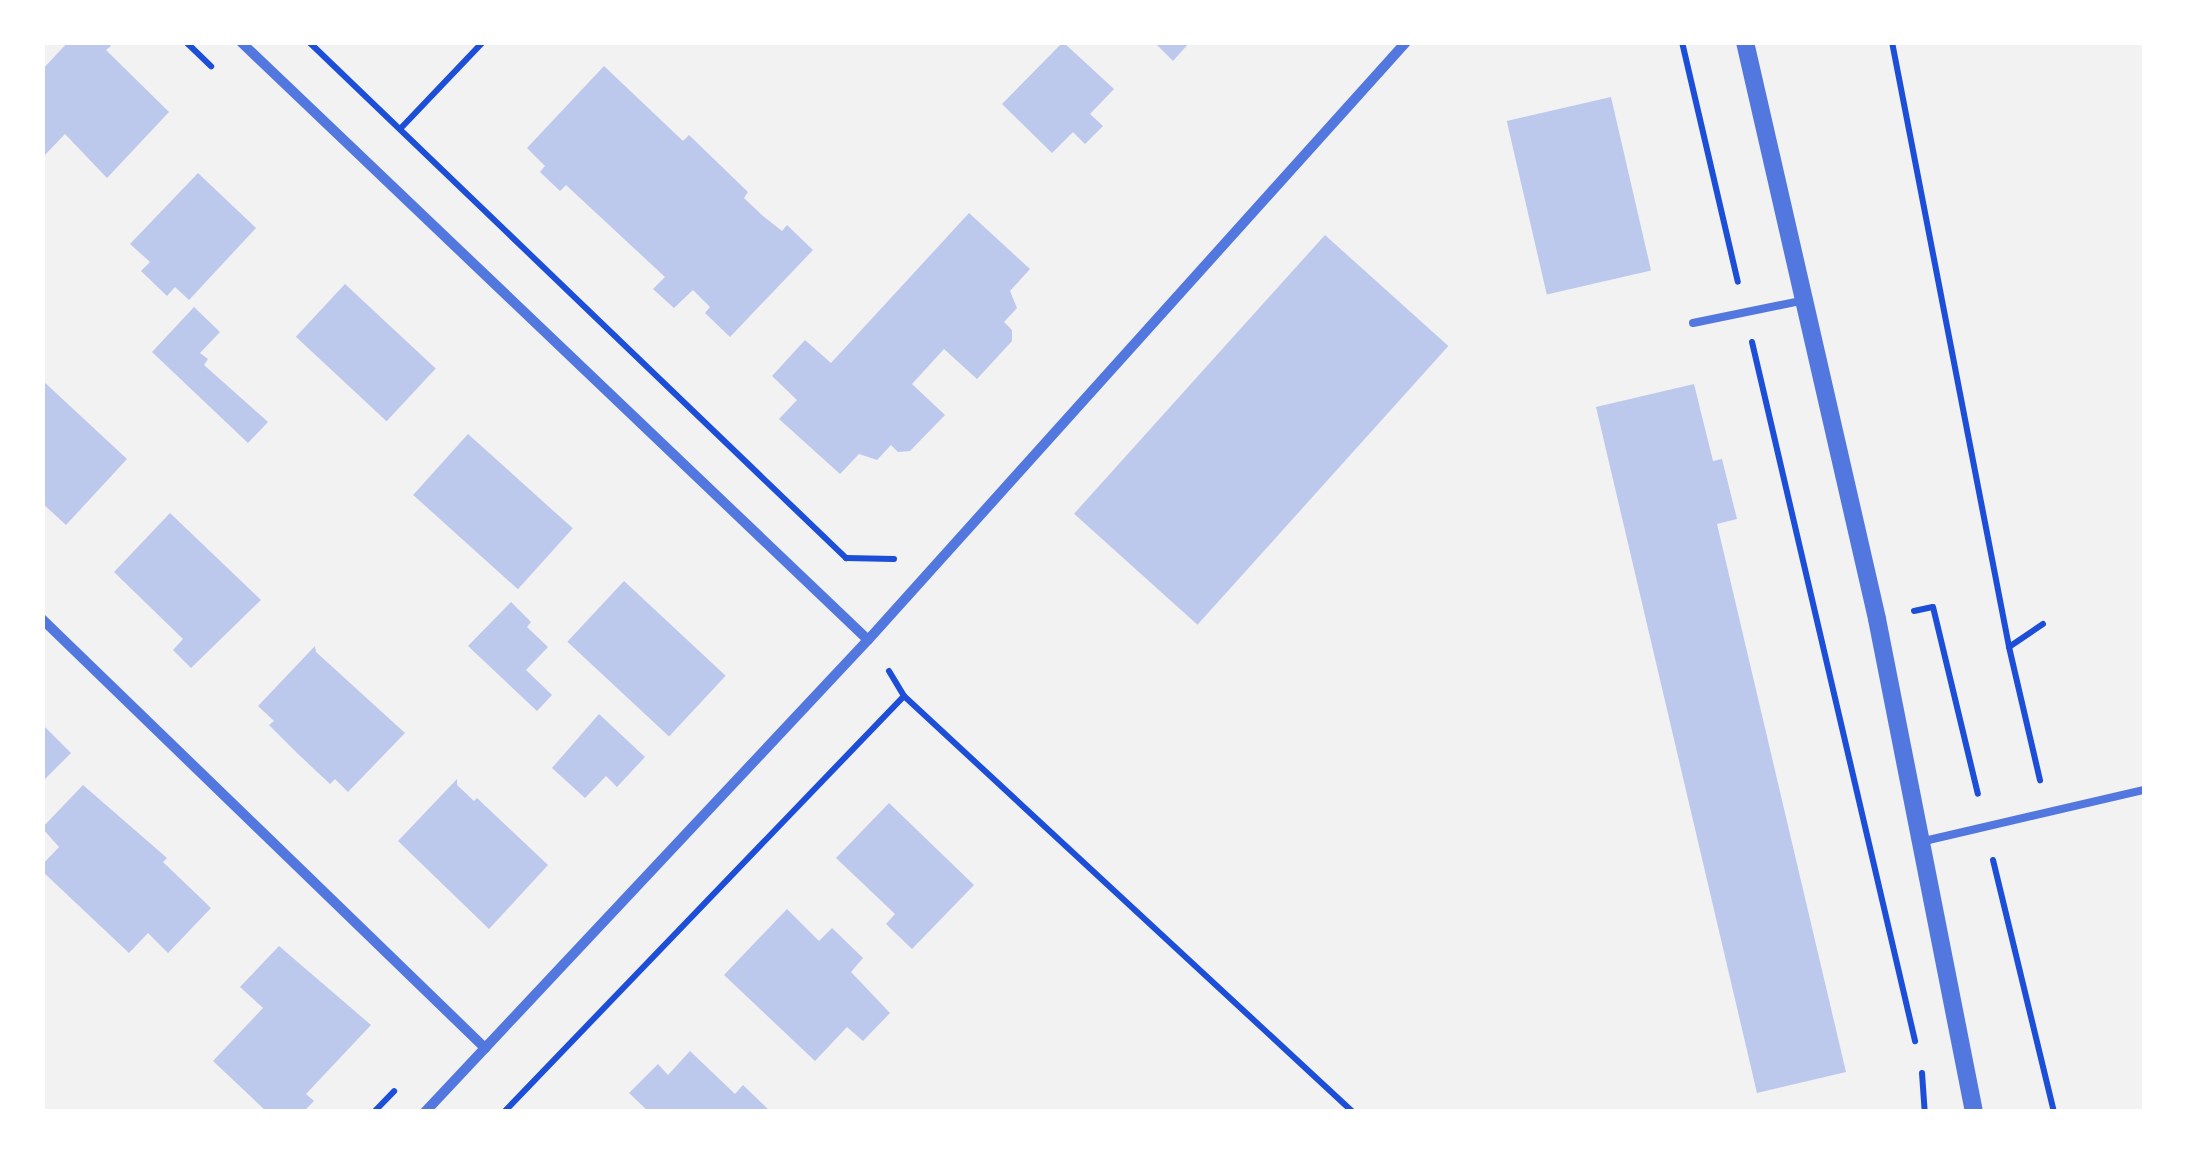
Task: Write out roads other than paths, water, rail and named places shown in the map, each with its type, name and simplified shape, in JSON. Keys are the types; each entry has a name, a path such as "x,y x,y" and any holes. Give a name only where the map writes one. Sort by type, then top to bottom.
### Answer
{"street":[{"path":"241,42 868,640"},
{"path":"425,1112 868,640 1406,42"},
{"path":"1745,42 1877,619 1974,1112"},
{"path":"42,619 485,1048"}],"lane":[{"path":"1693,323 1805,300"},
{"path":"1919,842 2144,790"}]}
